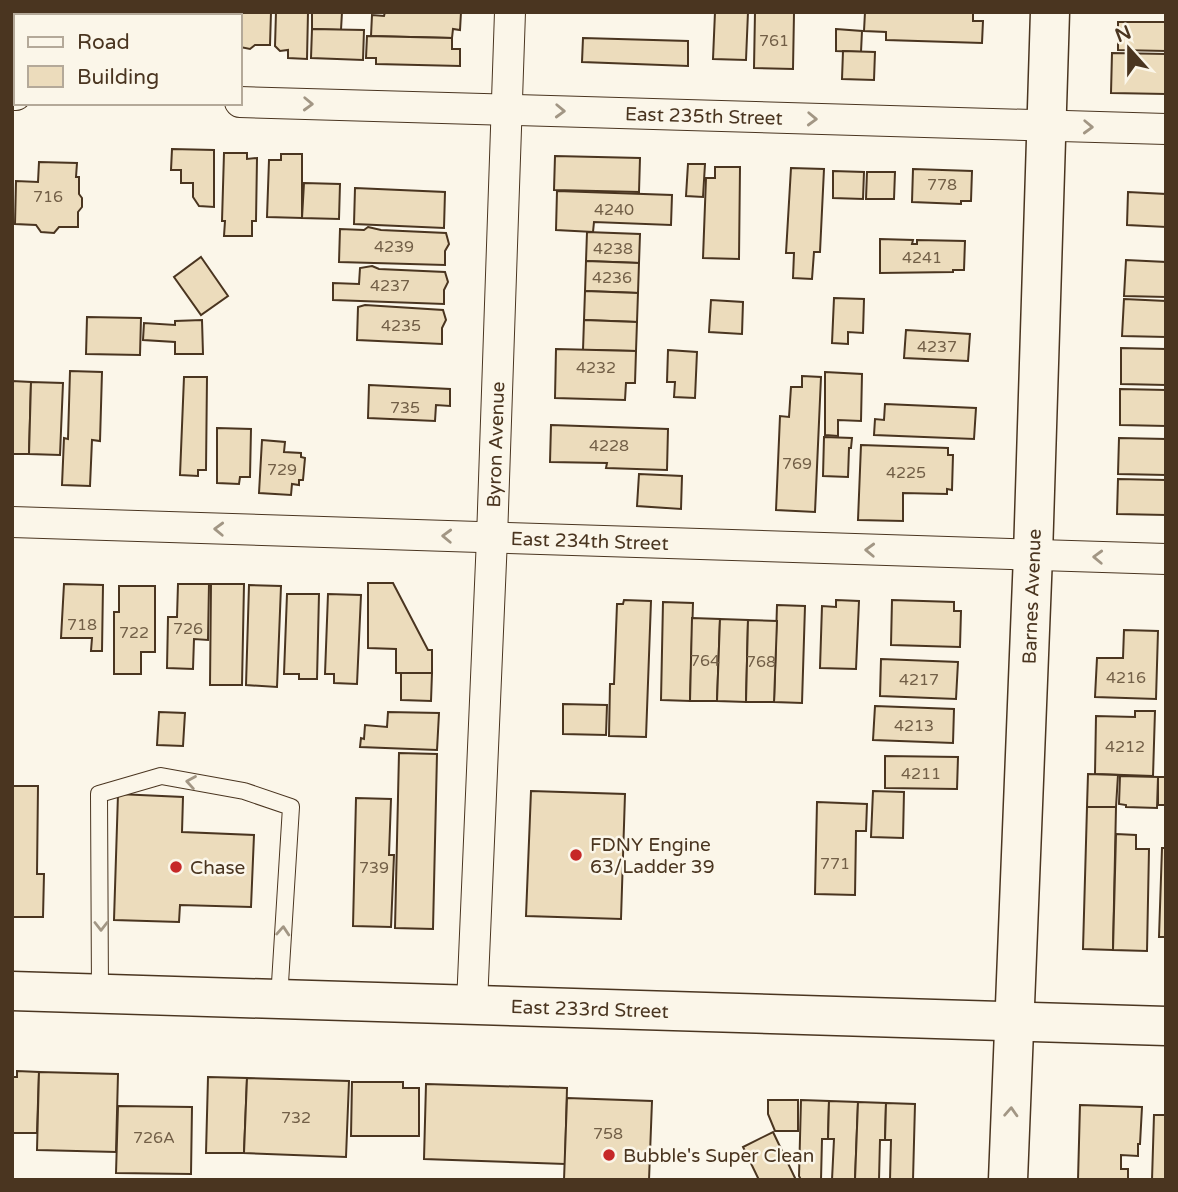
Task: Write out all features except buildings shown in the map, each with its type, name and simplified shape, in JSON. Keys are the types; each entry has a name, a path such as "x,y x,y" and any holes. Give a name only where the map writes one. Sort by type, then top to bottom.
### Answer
{"street":[{"name":"Byron Avenue","path":"472,1004 492,538 510,12"},
{"name":"Barnes Avenue","path":"1008,1180 1033,555 1049,12"},
{"name":"East 235th Street","path":"242,102 1166,129"},
{"name":"East 234th Street","path":"12,522 1166,559"},
{"name":"East 233rd Street","path":"12,991 1166,1027"}],"lane":[{"path":"100,994 99,794 161,776 244,791 291,807 279,999"}],"place":[{"name":"FDNY Engine 63/Ladder 39","path":"576,855"},
{"name":"Chase","path":"176,867"},
{"name":"Bubble's Super Clean","path":"609,1155"}]}
